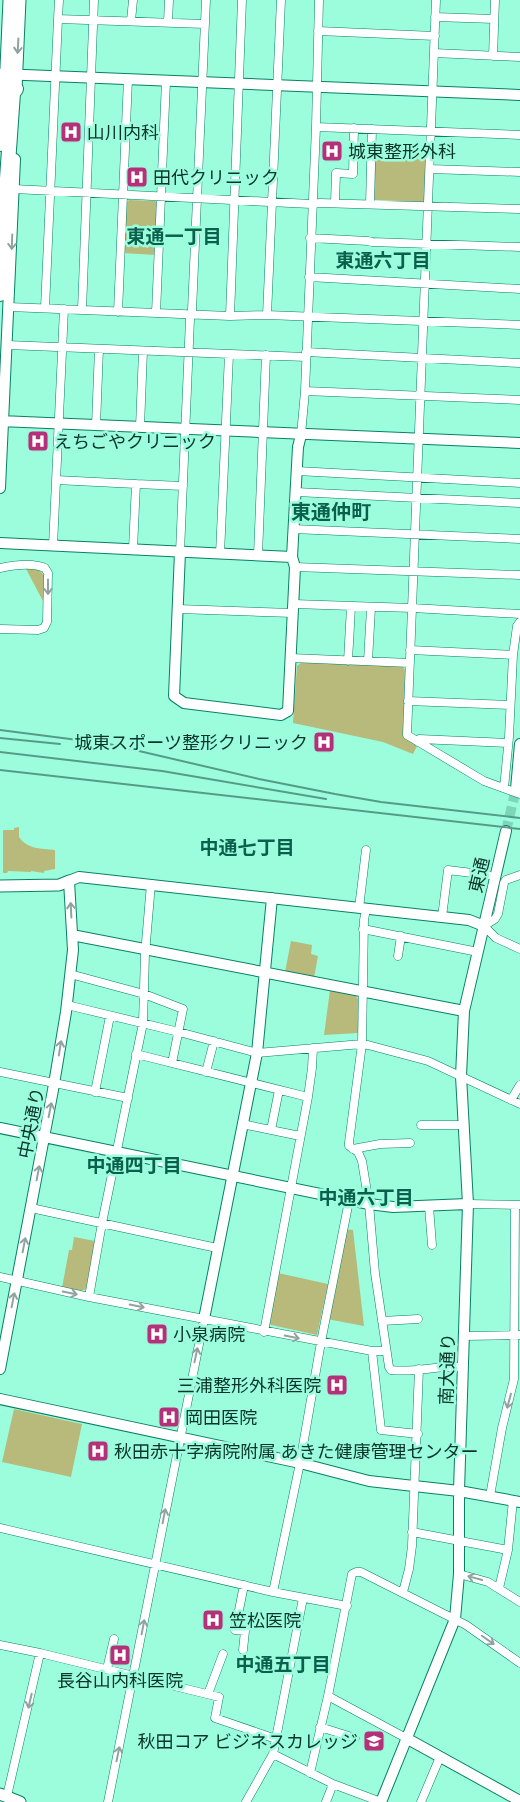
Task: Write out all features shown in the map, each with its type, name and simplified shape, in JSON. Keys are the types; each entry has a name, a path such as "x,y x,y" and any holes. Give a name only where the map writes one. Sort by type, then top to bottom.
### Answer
{"highway":[{"path":"0,294 13,93 16,89"},
{"path":"4,112 8,162"}],"main road":[{"path":"9,0 8,74 16,89"},
{"path":"4,112 20,0"},
{"path":"0,886 59,885 69,881"},
{"path":"3,1795 20,1802"}],"street":[{"path":"45,308 58,0"},
{"path":"82,310 94,0"},
{"path":"131,21 132,0"},
{"path":"168,22 170,0"},
{"path":"206,0 174,696 184,703 281,715 288,711 291,658 294,562 293,528 308,316 319,0"},
{"path":"230,316 242,0"},
{"path":"267,315 281,0"},
{"path":"436,0 407,735 484,781 518,792 520,744"},
{"path":"493,56 495,0"},
{"path":"435,17 494,19"},
{"path":"58,19 205,24"},
{"path":"318,31 435,36"},
{"path":"434,53 520,57"},
{"path":"8,74 520,95"},
{"path":"118,312 128,79"},
{"path":"156,313 166,81"},
{"path":"0,488 1,421 7,345 14,189 16,89"},
{"path":"0,146 4,112"},
{"path":"316,126 520,135"},
{"path":"335,203 336,173 353,174 354,128"},
{"path":"370,204 372,129"},
{"path":"430,169 520,172"},
{"path":"14,189 312,204 428,205 520,209"},
{"path":"310,238 520,247"},
{"path":"309,277 520,289"},
{"path":"9,307 192,315 308,316 520,325"},
{"path":"53,546 64,309"},
{"path":"7,345 229,355 306,355 520,362"},
{"path":"96,425 99,349"},
{"path":"140,427 143,351"},
{"path":"220,554 229,355"},
{"path":"258,555 266,355"},
{"path":"304,391 520,400"},
{"path":"1,421 520,443"},
{"path":"297,471 520,483"},
{"path":"56,480 184,486"},
{"path":"133,550 136,484"},
{"path":"296,492 520,504"},
{"path":"293,528 520,539"},
{"path":"0,543 258,555 294,562 413,571 520,575"},
{"path":"0,568 15,565 40,565 46,568 48,573 47,622 44,628 38,630 0,629"},
{"path":"178,609 351,607 412,608 520,614"},
{"path":"348,661 351,607"},
{"path":"368,661 371,608"},
{"path":"504,788 513,655 520,622"},
{"path":"410,650 513,655"},
{"path":"291,658 410,663"},
{"path":"408,701 510,705"},
{"path":"418,742 419,739 508,743"},
{"name":"東通","path":"484,926 506,831"},
{"path":"366,850 361,991 362,1044 349,1142 353,1149 358,1152 362,1161 369,1204 375,1273 386,1352 391,1370 399,1371 441,1366 464,1367"},
{"path":"442,917 448,870 488,875"},
{"path":"484,926 496,919 506,880 520,875"},
{"path":"69,881 79,877 151,884 469,920 484,926 496,938 520,948"},
{"name":"中央通り","path":"0,1369 3,1334 17,1281 55,1084 67,1005 72,950 69,881"},
{"path":"89,1297 102,1222 143,1023 151,884"},
{"path":"108,1802 231,1175 257,1053 272,898"},
{"name":"南大通り","path":"381,1802 455,1620 459,1574 459,1491 468,1204 461,1076 464,1011 484,926"},
{"path":"363,929 478,952"},
{"path":"72,934 464,1011"},
{"path":"398,956 401,936"},
{"path":"70,974 144,994 183,1009 172,1064"},
{"path":"67,1005 257,1053 362,1044 428,1061 520,1104"},
{"path":"95,1092 110,1016"},
{"path":"206,1072 214,1041"},
{"path":"264,1332 308,1097 312,1068 312,1048"},
{"path":"136,1054 308,1097"},
{"path":"0,1072 128,1098"},
{"path":"511,1100 520,1085"},
{"path":"271,1130 279,1090"},
{"path":"242,1124 300,1136"},
{"path":"421,1125 464,1125"},
{"path":"0,1128 369,1204 393,1207 468,1204 517,1205 518,1336 514,1379 502,1428 490,1496"},
{"path":"353,1149 380,1144 410,1143"},
{"path":"273,1592 300,1464 321,1342 349,1201"},
{"path":"428,1206 432,1245"},
{"path":"30,1208 217,1248"},
{"path":"0,1277 264,1332 386,1352"},
{"path":"382,1321 418,1318"},
{"path":"464,1336 518,1336"},
{"path":"372,1351 381,1430 418,1434"},
{"path":"403,1592 412,1546 416,1487 419,1369"},
{"path":"0,1399 369,1480 459,1491 516,1501 508,1550 499,1588"},
{"path":"0,1528 273,1592 346,1606"},
{"path":"412,1532 508,1550"},
{"path":"310,1773 328,1696 352,1574 362,1572 466,1625 520,1663"},
{"path":"459,1574 479,1578 520,1602"},
{"path":"243,1650 245,1631 235,1630 244,1585"},
{"path":"246,1802 273,1754 303,1598"},
{"path":"107,1669 114,1638"},
{"path":"0,1645 133,1675 219,1697 215,1718 276,1739"},
{"path":"3,1795 40,1653"},
{"path":"208,1694 223,1654"},
{"path":"328,1696 520,1801"},
{"path":"320,1727 355,1738"},
{"path":"273,1754 333,1784 381,1802"},
{"path":"422,1802 440,1757"},
{"path":"326,1802 333,1784"}],"green space":[{"path":"374,152 427,154 425,199 422,202 375,200 372,197"},
{"path":"129,200 155,201 158,205 156,255 122,253 125,205"},
{"path":"25,567 38,569 44,575 44,603"},
{"path":"302,662 402,666 405,670 403,735 418,744 413,754 383,742 293,723 297,666"},
{"path":"19,827 19,837 26,844 35,848 55,850 55,869 44,871 44,873 8,871 3,873 3,830 14,830 14,828"},
{"path":"291,941 312,945 311,954 318,956 314,978 285,972"},
{"path":"330,990 355,995 358,999 358,1033 324,1035"},
{"path":"344,1229 353,1230 364,1326 327,1319"},
{"path":"74,1237 95,1241 86,1289 81,1291 62,1288 69,1250 72,1250"},
{"path":"278,1273 328,1284 317,1335 267,1324"},
{"path":"14,1409 82,1424 71,1477 2,1462"}],"tunnel":[{"path":"506,831 516,789"}],"railway":[{"path":"0,730 109,744 259,779 381,802 520,818"},
{"path":"0,738 60,744"},
{"path":"0,752 162,771 326,799"},
{"path":"0,770 520,829"}],"place":[{"name":"山川内科","path":"71,132"},
{"name":"城東整形外科","path":"332,151"},
{"name":"田代クリニック","path":"137,177"},
{"name":"えちごやクリニック","path":"38,441"},
{"name":"城東スポーツ整形クリニック","path":"324,742"},
{"name":"小泉病院","path":"157,1334"},
{"name":"三浦整形外科医院","path":"337,1385"},
{"name":"岡田医院","path":"169,1417"},
{"name":"秋田赤十字病院附属 あきた健康管理センター","path":"98,1451"},
{"name":"笠松医院","path":"213,1620"},
{"name":"長谷山内科医院","path":"120,1655"},
{"name":"秋田コア ビジネスカレッジ","path":"374,1741"}],"district":[{"name":"東通一丁目","path":"174,236"},
{"name":"東通六丁目","path":"383,260"},
{"name":"東通仲町","path":"331,512"},
{"name":"中通七丁目","path":"247,847"},
{"name":"中通四丁目","path":"134,1165"},
{"name":"中通六丁目","path":"366,1197"},
{"name":"中通五丁目","path":"283,1664"}]}
